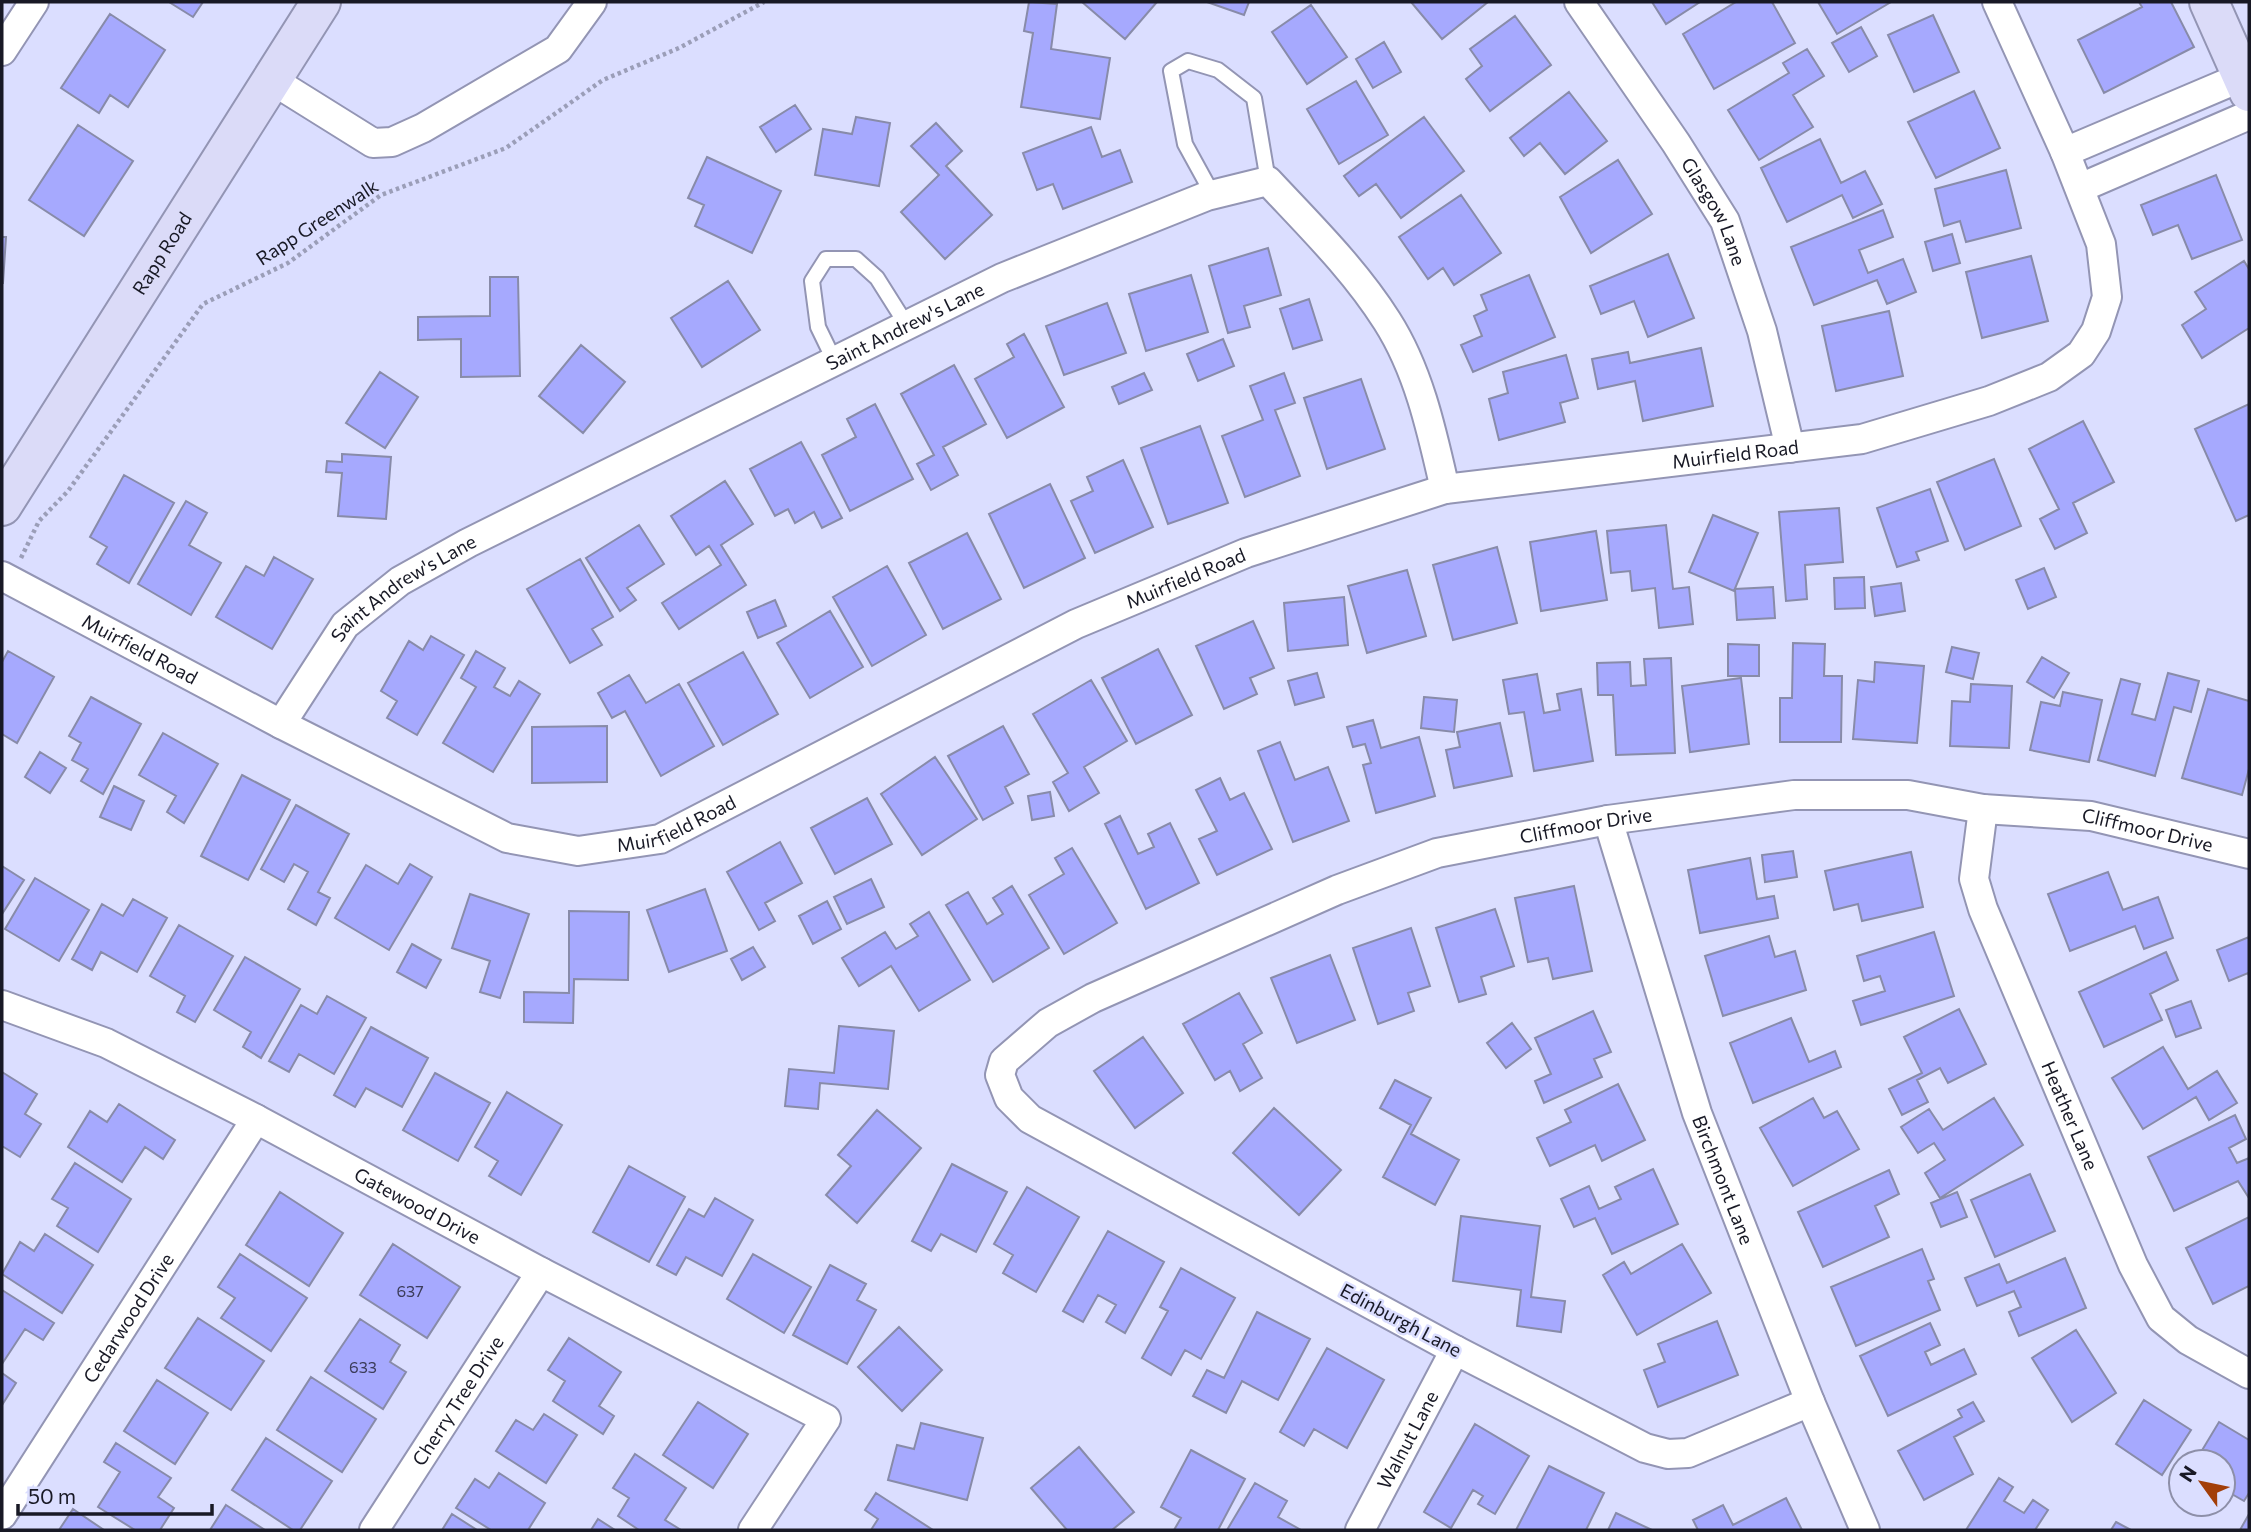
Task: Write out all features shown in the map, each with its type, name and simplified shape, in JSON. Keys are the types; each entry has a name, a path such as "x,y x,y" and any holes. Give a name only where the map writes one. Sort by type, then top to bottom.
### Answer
{"street":[{"path":"2,51 34,2"},
{"name":"Rapp Road","path":"2,506 321,2"},
{"path":"271,80 373,142 392,142 424,128 558,49 592,2"},
{"name":"Glasgow Lane","path":"1580,2 1725,220 1762,331 1790,448"},
{"name":"Muirfield Road","path":"11,568 281,724 507,838 578,851 660,839 1076,624 1246,553 1445,489 1862,439 1989,401 2049,377 2081,354 2096,331 2108,297 2101,244 2065,152 1997,2"},
{"path":"2065,152 2247,81 2208,2"},
{"path":"2080,188 2249,115"},
{"path":"1268,181 1354,274 1388,323 1426,409 1445,489"},
{"name":"Saint Andrew's Lane","path":"281,724 345,625 400,581 468,543 1002,278 1213,195 1268,181"},
{"name":"Cliffmoor Drive","path":"1009,1098 1000,1075 1004,1062 1048,1023 1093,998 1337,890 1437,853 1608,820 1794,795 1908,795 1983,808 2091,816 2249,854"},
{"name":"Heather Lane","path":"1983,808 1974,879 1983,909 2133,1265 2161,1318 2188,1340 2249,1374"},
{"name":"Birchmont Lane","path":"1608,820 1697,1113 1810,1402 1865,1530"},
{"name":"Gatewood Drive","path":"2,1005 106,1043 826,1419 753,1530"},
{"name":"Edinburgh Lane","path":"1009,1098 1030,1119 1455,1350 1645,1448 1668,1454 1688,1453 1810,1402"},
{"name":"Cedarwood Drive","path":"2,1515 256,1119"},
{"name":"Cherry Tree Drive","path":"373,1530 541,1272"},
{"name":"Walnut Lane","path":"1360,1530 1455,1350"}],"lane":[{"path":"1213,195 1185,144 1171,71 1188,61 1218,70 1254,98 1268,181"},
{"path":"834,360 818,327 812,281 826,259 856,259 877,278 906,324"}],"path":[{"name":"Rapp Greenwalk","path":"11,568 39,521 68,491 203,304 288,263 381,195 506,148 603,80 679,48 764,2"}],"building":[{"path":"169,2 203,2 193,17"},
{"path":"1029,2 1057,4 1051,49 1110,58 1100,119 1021,107 1033,33 1024,31"},
{"path":"1082,2 1157,2 1125,39"},
{"path":"1207,2 1249,2 1244,15"},
{"path":"1411,2 1488,2 1442,39"},
{"path":"1652,2 1700,2 1666,24"},
{"path":"1736,2 1772,2 1795,43 1714,89 1683,34"},
{"path":"1818,2 1891,2 1837,34"},
{"path":"2139,2 2171,2 2194,47 2104,93 2078,40 2142,7"},
{"path":"1311,5 1347,57 1307,84 1272,32"},
{"path":"110,14 165,50 128,107 110,95 99,113 61,88"},
{"path":"1933,15 1959,72 1914,92 1888,35"},
{"path":"1515,16 1551,65 1490,111 1466,79 1482,66 1470,49"},
{"path":"1861,27 1877,56 1849,72 1832,43"},
{"path":"1384,42 1401,72 1373,88 1356,59"},
{"path":"1807,49 1824,76 1793,95 1813,127 1759,160 1728,110 1789,73 1783,63"},
{"path":"1356,81 1388,135 1339,164 1307,109"},
{"path":"1974,91 2000,148 1936,178 1908,122"},
{"path":"1569,92 1607,141 1565,174 1540,143 1524,156 1510,138"},
{"path":"795,105 811,129 776,152 760,127"},
{"path":"856,117 890,123 879,186 815,175 823,129 852,134"},
{"path":"1424,117 1464,171 1401,218 1376,184 1359,196 1344,176"},
{"path":"936,123 962,151 946,166 992,215 945,259 901,212 939,175 911,146"},
{"path":"78,125 133,161 84,236 29,200"},
{"path":"1091,127 1102,157 1120,150 1132,182 1063,209 1053,184 1037,190 1023,153"},
{"path":"1820,139 1841,183 1865,171 1882,204 1853,218 1842,195 1787,222 1761,168"},
{"path":"707,157 781,191 752,253 695,226 704,205 688,198"},
{"path":"1618,160 1652,214 1591,253 1560,197"},
{"path":"2006,170 2021,228 1966,242 1960,221 1944,226 1935,189"},
{"path":"2216,175 2242,240 2192,259 2178,225 2153,235 2141,205"},
{"path":"1461,195 1501,253 1454,285 1443,268 1428,279 1399,237"},
{"path":"1883,210 1893,237 1859,250 1868,273 1903,259 1916,292 1887,304 1877,280 1814,305 1791,247"},
{"path":"1952,234 1960,263 1933,271 1925,242"},
{"path":"2,237 6,237 3,283 2,283"},
{"path":"1268,248 1281,295 1244,306 1250,327 1228,333 1209,266"},
{"path":"1668,254 1694,318 1648,337 1634,301 1601,314 1590,286"},
{"path":"2031,256 2048,321 1982,338 1966,272"},
{"path":"2244,261 2249,269 2249,328 2202,358 2182,325 2206,309 2195,292"},
{"path":"1191,275 1208,332 1146,351 1129,294"},
{"path":"1529,275 1555,337 1473,372 1461,345 1482,336 1474,316 1487,310 1481,295"},
{"path":"490,277 518,277 520,376 461,377 461,339 418,340 418,317 490,316"},
{"path":"728,281 760,330 702,367 671,318"},
{"path":"1309,299 1322,340 1293,349 1280,309"},
{"path":"1107,303 1126,353 1064,375 1046,326"},
{"path":"1889,311 1903,376 1836,391 1822,326"},
{"path":"1024,334 1064,407 1007,438 975,379 1014,357 1007,344"},
{"path":"1223,339 1234,366 1198,381 1187,354"},
{"path":"581,345 625,382 583,433 539,396"},
{"path":"1701,348 1713,406 1643,421 1635,381 1598,389 1592,359 1628,352 1630,363"},
{"path":"1566,355 1578,398 1560,403 1565,422 1499,440 1489,399 1508,393 1503,372"},
{"path":"954,365 986,424 943,447 958,475 931,490 917,464 934,455 901,394"},
{"path":"380,372 418,397 385,448 346,423"},
{"path":"1144,373 1152,390 1119,404 1112,387"},
{"path":"1284,373 1295,403 1275,410 1300,476 1245,497 1222,436 1263,420 1250,386"},
{"path":"1361,379 1385,449 1327,469 1304,398"},
{"path":"875,404 913,479 850,511 822,455 856,437 847,419"},
{"path":"2249,404 2249,515 2236,521 2195,429"},
{"path":"2083,421 2114,482 2073,503 2087,533 2055,549 2040,519 2059,509 2029,449"},
{"path":"1200,426 1228,503 1168,524 1141,448"},
{"path":"801,442 842,518 822,528 814,512 795,523 788,509 775,516 750,469"},
{"path":"342,454 391,457 386,519 338,516 342,473 326,472 327,461 342,462"},
{"path":"1994,459 2021,526 1965,550 1937,482"},
{"path":"1123,460 1153,527 1095,553 1071,501 1093,491 1087,477"},
{"path":"124,475 174,503 129,583 97,564 107,547 90,537"},
{"path":"725,481 753,524 721,545 746,585 679,629 662,603 721,565 709,546 696,555 671,516"},
{"path":"1050,484 1085,558 1024,588 989,514"},
{"path":"1930,489 1948,541 1916,552 1919,560 1897,567 1877,508"},
{"path":"186,501 207,513 189,545 221,563 191,615 138,584"},
{"path":"1839,508 1843,562 1805,565 1807,599 1786,601 1779,512"},
{"path":"1713,515 1758,533 1734,591 1689,572"},
{"path":"639,525 664,564 627,588 636,600 620,611 586,558"},
{"path":"1666,525 1673,589 1689,587 1693,624 1659,628 1655,588 1632,591 1630,571 1611,573 1607,531"},
{"path":"1596,531 1607,600 1541,611 1530,542"},
{"path":"967,533 1001,599 943,629 909,563"},
{"path":"1497,547 1517,623 1453,640 1433,565"},
{"path":"274,557 313,579 272,649 216,617 246,566 264,576"},
{"path":"580,559 613,617 592,629 602,645 570,663 527,589"},
{"path":"887,566 926,635 872,666 833,597"},
{"path":"2044,568 2056,597 2028,609 2016,580"},
{"path":"1407,570 1426,636 1367,653 1348,586"},
{"path":"1864,577 1865,608 1835,609 1834,578"},
{"path":"1901,583 1905,611 1875,616 1871,587"},
{"path":"1773,587 1775,618 1737,620 1735,589"},
{"path":"1344,597 1348,645 1288,651 1284,603"},
{"path":"775,600 786,626 758,638 747,612"},
{"path":"830,611 863,667 810,698 777,643"},
{"path":"1253,621 1274,668 1250,678 1257,694 1224,709 1196,646"},
{"path":"431,636 464,655 417,735 387,718 397,701 381,691 409,641 423,650"},
{"path":"1793,643 1825,644 1824,676 1842,676 1841,742 1780,742 1780,698 1792,698"},
{"path":"1728,644 1759,645 1759,676 1728,676"},
{"path":"1952,647 1979,653 1973,679 1946,672"},
{"path":"1158,649 1192,715 1136,744 1102,678"},
{"path":"8,651 54,677 17,743 2,734 2,662"},
{"path":"476,651 505,668 494,687 510,696 519,681 540,694 493,772 443,743 476,687 461,678"},
{"path":"743,652 778,714 723,745 688,683"},
{"path":"2042,657 2069,673 2054,698 2027,682"},
{"path":"1671,658 1675,753 1616,755 1613,695 1598,695 1597,663 1630,662 1631,686 1646,685 1644,659"},
{"path":"1875,662 1924,666 1917,743 1853,739 1858,680 1874,682"},
{"path":"1317,673 1324,697 1295,705 1288,681"},
{"path":"2168,673 2199,681 2191,712 2174,707 2155,776 2098,760 2121,679 2140,684 2132,714 2155,720"},
{"path":"1537,674 1544,713 1560,710 1557,694 1581,689 1593,761 1534,771 1524,712 1509,714 1503,680"},
{"path":"629,675 646,703 679,684 714,746 661,776 625,711 612,718 598,693"},
{"path":"1741,678 1749,744 1690,752 1682,686"},
{"path":"1091,680 1127,741 1084,767 1099,793 1069,811 1053,782 1068,773 1033,714"},
{"path":"1971,684 2012,686 2009,748 1950,746 1952,701 1970,702"},
{"path":"2208,689 2249,701 2249,769 2242,795 2182,778"},
{"path":"2063,692 2102,700 2089,762 2030,750 2041,702 2060,706"},
{"path":"91,697 141,724 103,794 81,781 88,769 72,760 81,743 69,736"},
{"path":"1424,697 1457,700 1454,732 1421,728"},
{"path":"1373,720 1381,748 1419,737 1435,796 1376,813 1363,765 1371,763 1365,744 1353,747 1347,727"},
{"path":"1500,723 1512,776 1454,788 1446,750 1460,747 1457,732"},
{"path":"607,726 607,782 532,783 532,727"},
{"path":"1003,726 1029,774 1005,787 1013,803 983,820 948,756"},
{"path":"163,733 218,764 184,823 167,812 176,796 139,775"},
{"path":"1280,742 1295,780 1328,767 1349,821 1293,842 1258,751"},
{"path":"40,752 66,768 50,793 25,777"},
{"path":"935,757 977,819 922,855 881,794"},
{"path":"242,775 290,800 248,880 201,856"},
{"path":"1220,778 1230,800 1244,793 1272,849 1217,875 1199,839 1217,831 1196,790"},
{"path":"114,786 144,801 131,830 100,817"},
{"path":"1050,792 1054,816 1032,820 1028,796"},
{"path":"867,798 892,844 835,874 811,828"},
{"path":"296,805 349,834 318,892 330,898 316,925 288,909 308,872 294,864 284,882 261,869"},
{"path":"1120,816 1138,854 1154,847 1148,834 1170,823 1199,883 1146,909 1105,824"},
{"path":"780,842 802,883 765,903 775,921 759,930 727,872"},
{"path":"1072,848 1117,923 1064,954 1029,895 1064,874 1055,858"},
{"path":"1793,851 1797,877 1765,882 1762,855"},
{"path":"1911,852 1923,907 1862,921 1858,904 1834,910 1825,871"},
{"path":"1750,858 1757,899 1774,896 1778,918 1700,933 1688,870"},
{"path":"410,864 432,877 389,950 335,918 366,865 398,884"},
{"path":"2,866 24,880 2,914"},
{"path":"2108,872 2123,910 2158,897 2173,938 2144,949 2135,926 2070,951 2048,894"},
{"path":"35,878 89,910 59,961 5,929"},
{"path":"871,879 884,907 847,924 834,897"},
{"path":"1012,886 1049,948 993,982 946,905 968,892 987,924 1003,914 993,898"},
{"path":"1574,886 1592,971 1553,979 1548,958 1528,962 1515,898"},
{"path":"705,889 727,951 669,972 647,910"},
{"path":"470,894 529,914 500,998 480,992 490,961 452,948"},
{"path":"133,899 167,918 137,972 101,952 92,970 72,959 102,904 123,916"},
{"path":"827,901 841,929 813,944 799,916"},
{"path":"1495,909 1514,966 1481,977 1486,994 1459,1002 1436,928"},
{"path":"569,911 629,912 628,980 574,979 573,1023 524,1022 524,992 569,993"},
{"path":"929,912 970,980 919,1011 891,966 859,986 842,958 885,932 896,949 918,936 910,924"},
{"path":"179,925 233,956 195,1022 177,1012 185,996 150,976"},
{"path":"1411,928 1430,986 1408,993 1414,1011 1378,1024 1353,948"},
{"path":"1934,932 1954,996 1861,1025 1853,1001 1885,991 1880,976 1864,981 1857,956"},
{"path":"1769,936 1775,957 1795,951 1806,990 1723,1016 1705,956"},
{"path":"2249,937 2249,976 2248,973 2229,981 2217,950"},
{"path":"412,944 441,960 426,988 397,972"},
{"path":"753,947 765,967 742,980 731,959"},
{"path":"2166,952 2178,980 2150,994 2162,1020 2104,1047 2079,992"},
{"path":"1330,955 1355,1020 1297,1043 1271,978"},
{"path":"245,957 300,989 261,1058 243,1047 251,1032 214,1010"},
{"path":"1239,993 1262,1033 1243,1044 1262,1078 1240,1091 1230,1071 1215,1080 1183,1024"},
{"path":"327,996 366,1018 334,1074 299,1054 289,1072 269,1061 301,1005 317,1014"},
{"path":"2191,1001 2201,1028 2176,1037 2166,1010"},
{"path":"1959,1009 1986,1064 1948,1083 1940,1068 1917,1080 1928,1102 1902,1115 1889,1089 1922,1073 1904,1037"},
{"path":"1593,1011 1611,1052 1594,1059 1602,1077 1544,1103 1535,1081 1551,1074 1535,1038"},
{"path":"1791,1018 1809,1062 1835,1051 1841,1067 1753,1103 1730,1043"},
{"path":"1512,1023 1531,1049 1506,1068 1487,1043"},
{"path":"839,1026 894,1031 888,1089 820,1083 818,1109 785,1106 789,1069 834,1073"},
{"path":"371,1027 428,1058 402,1107 366,1088 355,1107 334,1095"},
{"path":"1143,1037 1183,1093 1135,1128 1094,1071"},
{"path":"2163,1047 2188,1089 2217,1071 2237,1103 2209,1120 2196,1097 2143,1129 2112,1078"},
{"path":"2,1072 37,1094 25,1114 41,1124 20,1157 2,1146"},
{"path":"435,1073 490,1103 458,1161 403,1130"},
{"path":"1395,1080 1431,1098 1411,1134 1459,1160 1435,1205 1383,1177 1411,1125 1380,1108"},
{"path":"1618,1084 1645,1140 1602,1161 1595,1145 1550,1166 1537,1138 1571,1122 1565,1110"},
{"path":"507,1092 562,1125 521,1195 489,1176 498,1161 475,1147"},
{"path":"1813,1098 1824,1118 1837,1111 1859,1149 1793,1186 1760,1128"},
{"path":"1994,1098 2023,1145 1940,1198 1925,1173 1945,1160 1934,1143 1918,1153 1901,1127 1929,1109 1943,1130"},
{"path":"119,1104 175,1140 163,1159 145,1147 122,1182 68,1147 90,1111 107,1122"},
{"path":"1274,1108 1341,1170 1299,1215 1233,1153"},
{"path":"877,1110 921,1148 857,1223 826,1195 851,1166 838,1155"},
{"path":"2235,1115 2246,1139 2229,1148 2237,1163 2249,1158 2249,1198 2238,1181 2174,1211 2148,1157"},
{"path":"75,1163 131,1199 98,1252 57,1226 68,1208 52,1199"},
{"path":"952,1164 1007,1192 976,1252 941,1234 931,1251 912,1241"},
{"path":"629,1166 685,1197 649,1262 593,1232"},
{"path":"1653,1169 1678,1224 1612,1254 1595,1218 1574,1227 1561,1199 1589,1186 1599,1209 1621,1199 1615,1187"},
{"path":"1889,1170 1899,1194 1875,1206 1889,1237 1823,1267 1798,1212"},
{"path":"2030,1174 2055,1231 1995,1257 1971,1200"},
{"path":"1027,1187 1079,1217 1036,1292 1003,1273 1013,1255 994,1244"},
{"path":"280,1192 343,1233 309,1286 246,1245"},
{"path":"1957,1192 1967,1217 1941,1227 1931,1203"},
{"path":"715,1198 753,1220 722,1276 686,1257 676,1275 657,1265 689,1209 704,1217"},
{"path":"1461,1216 1540,1226 1531,1297 1565,1301 1561,1332 1517,1326 1521,1290 1453,1281"},
{"path":"2249,1217 2249,1286 2213,1304 2186,1248"},
{"path":"1108,1231 1164,1262 1125,1333 1106,1322 1116,1305 1098,1295 1083,1322 1063,1311"},
{"path":"45,1234 93,1265 62,1313 2,1274 20,1242 34,1251"},
{"path":"393,1244 460,1287 427,1338 360,1295"},
{"path":"1682,1244 1711,1293 1637,1335 1603,1275 1624,1262 1631,1274"},
{"path":"1922,1249 1934,1279 1928,1281 1940,1310 1856,1346 1831,1287"},
{"path":"240,1254 307,1298 271,1351 221,1318 235,1298 218,1287"},
{"path":"753,1254 811,1287 784,1333 727,1299"},
{"path":"2065,1258 2086,1308 2019,1336 2009,1312 2021,1307 2014,1291 1977,1306 1965,1278 1999,1264 2007,1283"},
{"path":"830,1265 866,1284 857,1300 876,1310 847,1364 793,1335"},
{"path":"1181,1268 1235,1298 1201,1359 1185,1350 1171,1375 1142,1358 1168,1311 1160,1307"},
{"path":"2,1290 54,1323 43,1340 25,1329 2,1364"},
{"path":"1257,1312 1310,1339 1278,1400 1242,1381 1226,1413 1193,1396 1207,1370 1224,1378"},
{"path":"198,1318 264,1361 231,1410 165,1368"},
{"path":"360,1319 400,1345 390,1362 406,1372 383,1409 325,1371"},
{"path":"1717,1321 1738,1375 1658,1407 1644,1370 1665,1362 1658,1344"},
{"path":"1930,1323 1940,1345 1925,1352 1931,1365 1964,1349 1976,1374 1888,1416 1860,1356"},
{"path":"899,1327 942,1370 902,1411 858,1367"},
{"path":"2076,1330 2116,1393 2072,1422 2032,1358"},
{"path":"569,1338 621,1372 599,1406 614,1416 603,1434 553,1401 565,1381 548,1370"},
{"path":"1327,1348 1384,1380 1347,1448 1314,1429 1304,1446 1280,1432"},
{"path":"2,1373 16,1383 2,1405"},
{"path":"311,1377 376,1419 342,1472 277,1430"},
{"path":"157,1380 208,1413 175,1464 124,1431"},
{"path":"2144,1400 2191,1430 2179,1448 2167,1448 2167,1467 2162,1475 2116,1444"},
{"path":"698,1402 748,1434 713,1488 663,1455"},
{"path":"1973,1402 1984,1421 1954,1437 1973,1474 1924,1500 1898,1451 1962,1417 1958,1410"},
{"path":"544,1414 577,1435 546,1483 496,1451 516,1420 533,1430"},
{"path":"2219,1422 2249,1440 2249,1493 2244,1501 2237,1497 2237,1448 2203,1448"},
{"path":"921,1423 983,1438 967,1500 888,1480 897,1445 914,1449"},
{"path":"1475,1424 1529,1456 1495,1514 1478,1504 1483,1496 1473,1490 1451,1528 1424,1512"},
{"path":"266,1438 332,1481 300,1530 293,1530 232,1490"},
{"path":"116,1443 171,1478 158,1497 174,1508 160,1530 135,1530 98,1507 120,1472 104,1462"},
{"path":"1079,1447 1134,1512 1112,1530 1067,1530 1031,1488"},
{"path":"1191,1450 1245,1479 1218,1530 1174,1530 1181,1518 1161,1507"},
{"path":"635,1454 686,1488 665,1520 681,1530 639,1530 618,1516 629,1498 613,1488"},
{"path":"1549,1466 1604,1493 1586,1530 1516,1530"},
{"path":"499,1473 545,1503 528,1530 491,1530 456,1508 475,1479 489,1488"},
{"path":"1999,1478 2013,1487 2004,1501 2024,1513 2033,1500 2048,1510 2035,1530 1966,1530"},
{"path":"1255,1483 1287,1501 1278,1517 1301,1530 1227,1530"},
{"path":"876,1493 933,1530 871,1530 878,1519 865,1510"},
{"path":"1786,1498 1802,1530 1698,1530 1693,1520 1723,1505 1733,1525"},
{"path":"226,1505 265,1530 210,1530"},
{"path":"73,1509 104,1530 59,1530"},
{"path":"1616,1513 1652,1530 1608,1530"},
{"path":"452,1514 477,1530 442,1530"},
{"path":"2249,1514 2249,1530 2240,1530"},
{"path":"598,1519 615,1530 591,1530"},
{"path":"2116,1522 2131,1530 2111,1530"}]}
